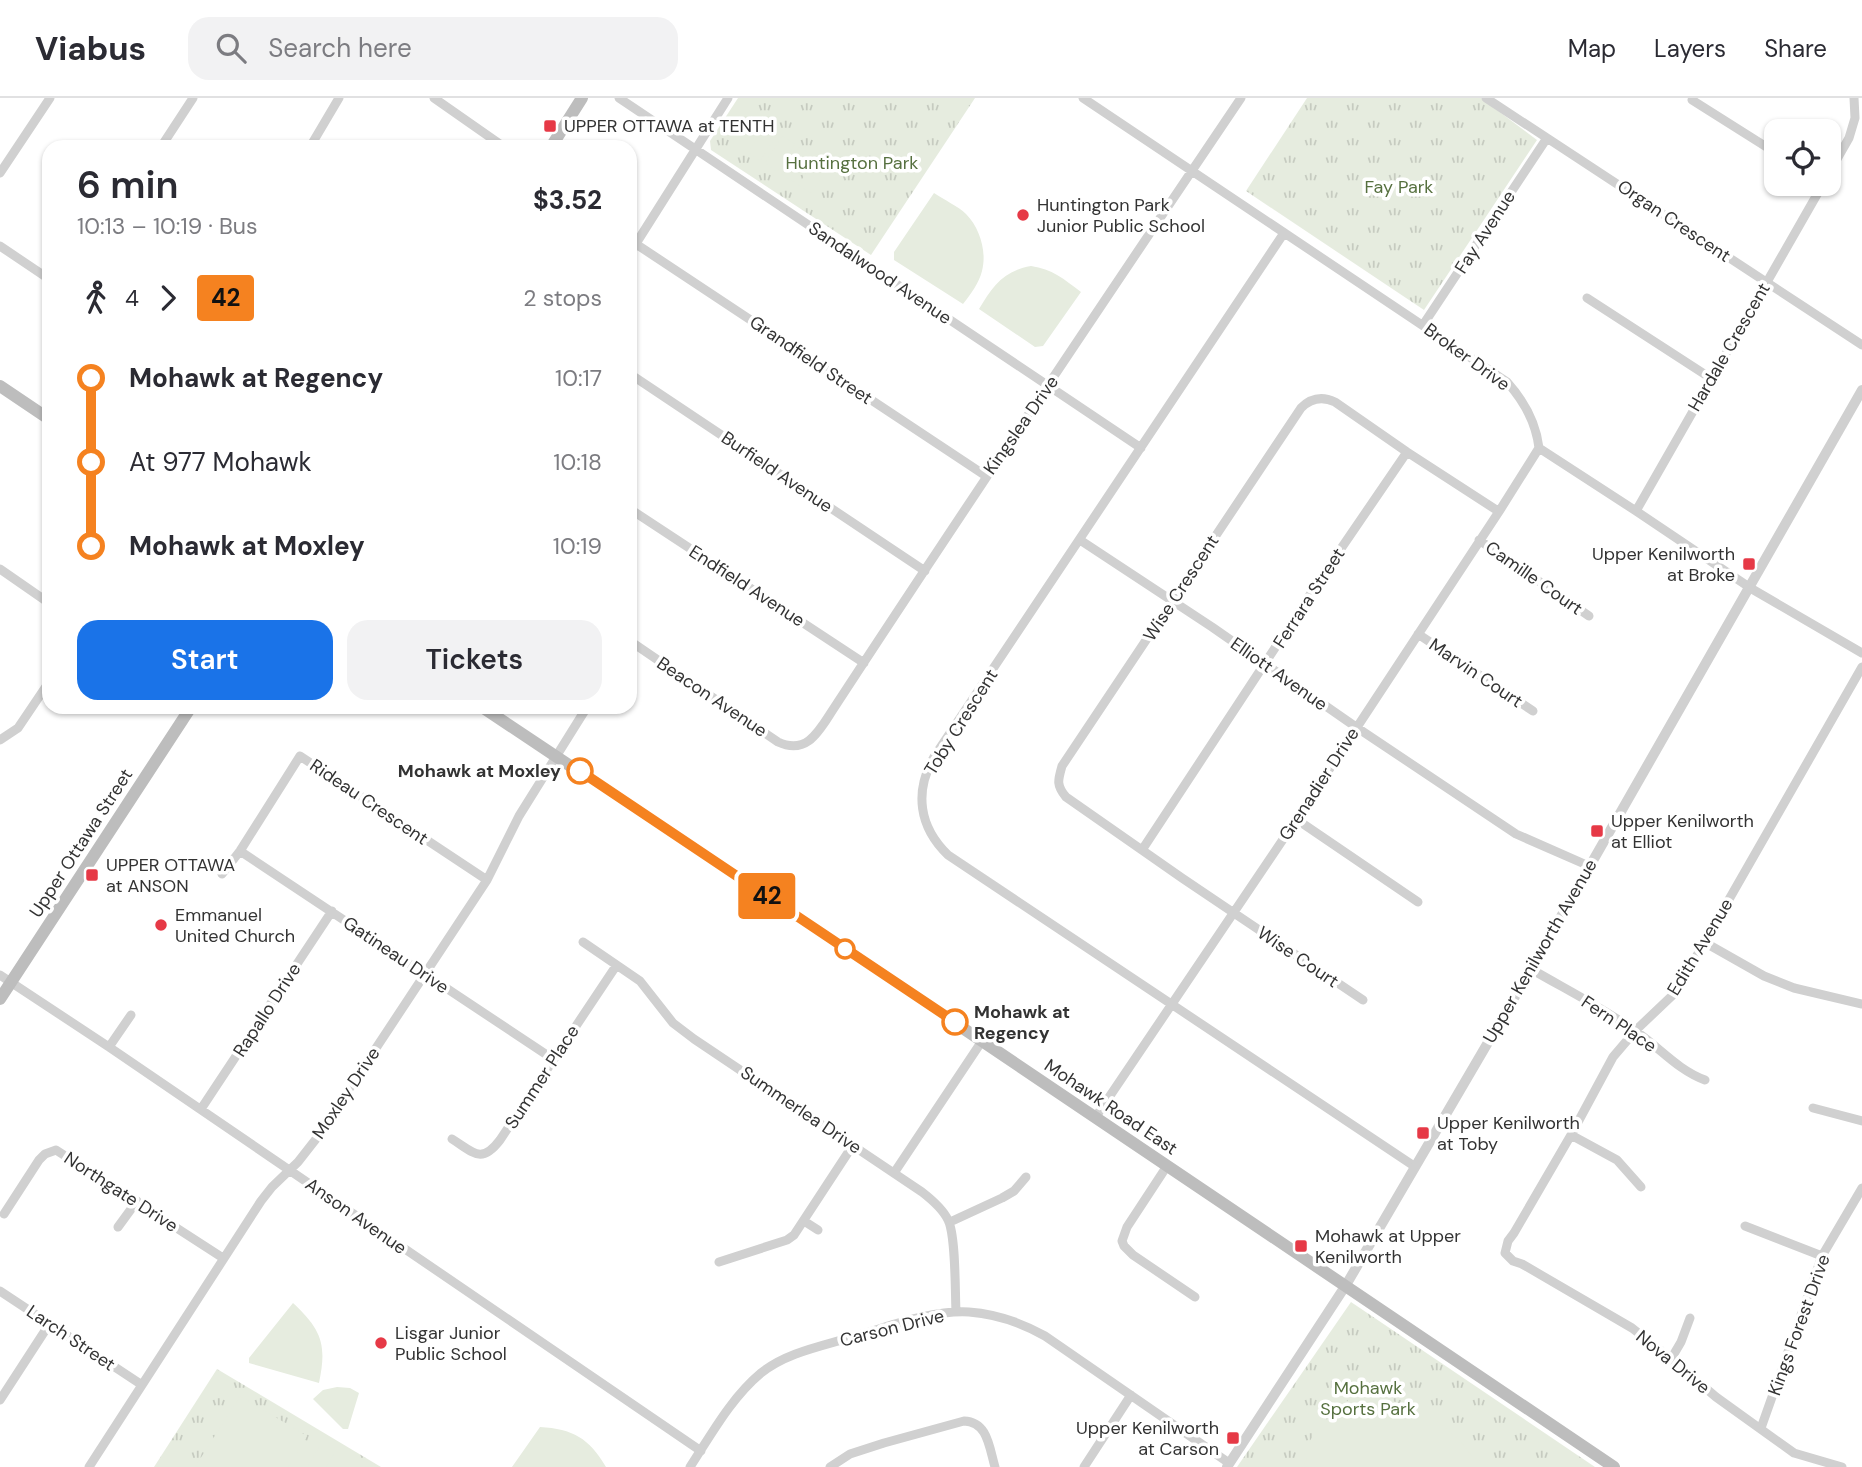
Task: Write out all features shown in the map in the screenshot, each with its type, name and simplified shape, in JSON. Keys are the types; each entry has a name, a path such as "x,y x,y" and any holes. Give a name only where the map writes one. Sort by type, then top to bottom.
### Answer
{"main road":[{"path":"555,140 582,98"},
{"path":"0,386 42,414"},
{"name":"Upper Ottawa Street","path":"0,999 6,979 186,714"},
{"name":"Mohawk Road East","path":"493,714 1614,1467"}],"street":[{"path":"0,173 50,98"},
{"path":"166,140 193,98"},
{"path":"314,140 339,98"},
{"name":"Sandalwood Avenue","path":"619,98 1141,448"},
{"path":"637,242 728,98"},
{"name":"Broker Drive","path":"1083,98 1507,382 1522,399 1532,420 1539,448"},
{"name":"Kingslea Drive","path":"797,746 815,735 1241,98"},
{"name":"Organ Crescent","path":"1486,98 1862,345"},
{"path":"1841,152 1855,118 1854,98"},
{"path":"438,99 494,140"},
{"path":"1692,100 1764,145"},
{"name":"Fay Avenue","path":"1423,325 1547,138"},
{"name":"Hardale Crescent","path":"1636,511 1815,196"},
{"name":"Toby Crescent","path":"1284,233 928,767 922,788 924,816 936,842 948,855 1414,1167"},
{"name":"Grandfield Street","path":"637,245 986,476"},
{"path":"0,246 42,274"},
{"path":"1587,298 1712,379"},
{"name":"Burfield Avenue","path":"637,379 925,571"},
{"name":"Upper Kenilworth Avenue","path":"1228,1465 1346,1286 1531,969 1862,390"},
{"name":"Wise Crescent","path":"1234,912 1066,797 1060,789 1058,779 1062,766 1294,419 1310,400 1324,398 1335,402 1498,511"},
{"path":"1539,448 1749,587 1862,653"},
{"name":"Grenadier Drive","path":"1095,1118 1357,727 1539,448"},
{"name":"Ferrara Street","path":"1142,850 1407,452"},
{"name":"Endfield Avenue","path":"637,514 864,663"},
{"name":"Elliott Avenue","path":"1080,540 1516,834 1589,866"},
{"name":"Camille Court","path":"1479,540 1589,616"},
{"path":"0,569 42,598"},
{"name":"Marvin Court","path":"1418,634 1533,712"},
{"name":"Beacon Avenue","path":"637,646 776,741 787,746 797,746"},
{"name":"Edith Avenue","path":"1505,1253 1508,1241 1571,1135 1613,1057 1676,992 1862,667"},
{"path":"3,735 18,728 42,692"},
{"name":"Moxley Drive","path":"89,1467 267,1192 290,1170 320,1134 425,974 486,880 519,816 582,714"},
{"name":"Rideau Crescent","path":"222,874 240,851 300,756 486,880"},
{"path":"1296,819 1418,902"},
{"name":"Gatineau Drive","path":"240,851 553,1059"},
{"name":"Rapallo Drive","path":"201,1110 332,912"},
{"name":"Wise Court","path":"1234,912 1363,1000"},
{"name":"Summerlea Drive","path":"583,942 640,981 673,1023 694,1040 933,1200 950,1222"},
{"path":"1704,943 1764,976 1794,988 1862,1004"},
{"name":"Summer Place","path":"452,1139 475,1154 491,1152 616,965"},
{"name":"Fern Place","path":"1531,969 1616,1018 1636,1031 1681,1069 1705,1080"},
{"name":"Anson Avenue","path":"6,979 701,1451"},
{"path":"109,1047 131,1015"},
{"path":"894,1173 982,1041"},
{"path":"1813,1108 1862,1121"},
{"path":"1571,1135 1617,1160 1640,1187"},
{"path":"719,1262 787,1240 796,1233 853,1145"},
{"name":"Northgate Drive","path":"4,1214 39,1160 45,1154 56,1150 223,1258"},
{"path":"1167,1166 1127,1227 1122,1241 1124,1247 1133,1255 1195,1297"},
{"path":"956,1312 950,1222 1014,1191 1026,1177"},
{"name":"Kings Forest Drive","path":"1761,1428 1822,1256 1862,1188"},
{"path":"118,1227 137,1201"},
{"path":"804,1221 817,1230"},
{"path":"1745,1226 1822,1256"},
{"name":"Nova Drive","path":"1505,1253 1513,1261 1632,1328 1716,1397 1794,1453 1842,1467"},
{"name":"Larch Street","path":"0,1291 142,1385"},
{"name":"Carson Drive","path":"690,1467 744,1389 774,1364 804,1351 903,1322 956,1312 992,1314 1034,1330 1055,1342 1228,1465"},
{"path":"1671,1359 1690,1318"},
{"path":"0,1401 50,1323"},
{"path":"1084,1467 1131,1395"},
{"path":"830,1467 850,1454 964,1421 975,1423 985,1432 995,1467"}],"green space":[{"name":"Huntington Park","path":"738,98 975,98 871,255 711,150 710,141"},
{"name":"Fay Park","path":"1307,98 1481,98 1537,140 1424,310 1246,191"},
{"path":"766,125 778,133 760,161 748,152"},
{"path":"782,136 795,144 777,172 765,163"},
{"path":"799,147 812,155 794,182 781,174"},
{"path":"816,158 829,166 811,193 798,185"},
{"path":"934,193 966,214 981,241 984,256 982,271 977,284 963,304 894,260 894,252"},
{"path":"1031,266 1052,272 1081,292 1043,346 1035,347 979,309 989,293 1006,276"},
{"name":"Mohawk Sports Park","path":"1351,1302 1595,1467 1237,1467"},
{"path":"293,1303 316,1330 320,1339 322,1358 319,1383 249,1363 249,1358"},
{"path":"217,1369 381,1467 154,1467"},
{"path":"1362,1380 1401,1406 1420,1412 1441,1424 1471,1455 1488,1467 1302,1467 1306,1461 1307,1445 1323,1421 1339,1413"},
{"path":"350,1388 359,1393 348,1429 343,1429 313,1399 323,1390"},
{"path":"240,1396 307,1436 288,1467 195,1467"},
{"path":"540,1427 562,1430 579,1437 593,1449 606,1467 512,1467"},
{"path":"320,1446 334,1454 326,1467 307,1467"}],"bus line":[{"name":"42","path":"580,771 955,1022"}],"place":[{"name":"UPPER OTTAWA at TENTH","path":"550,126"},
{"name":"Huntington Park Junior Public School","path":"1023,215"},
{"name":"Upper Kenilworth at Broke","path":"1749,564"},
{"name":"Mohawk at Moxley","path":"580,771"},
{"name":"Upper Kenilworth at Elliot","path":"1597,831"},
{"name":"UPPER OTTAWA at ANSON","path":"92,875"},
{"name":"Emmanuel United Church","path":"161,925"},
{"name":"Mohawk at Regency","path":"955,1022"},
{"name":"Upper Kenilworth at Toby","path":"1423,1133"},
{"name":"Mohawk at Upper Kenilworth","path":"1301,1246"},
{"name":"Lisgar Junior Public School","path":"381,1343"},
{"name":"Upper Kenilworth at Carson","path":"1233,1438"}]}
